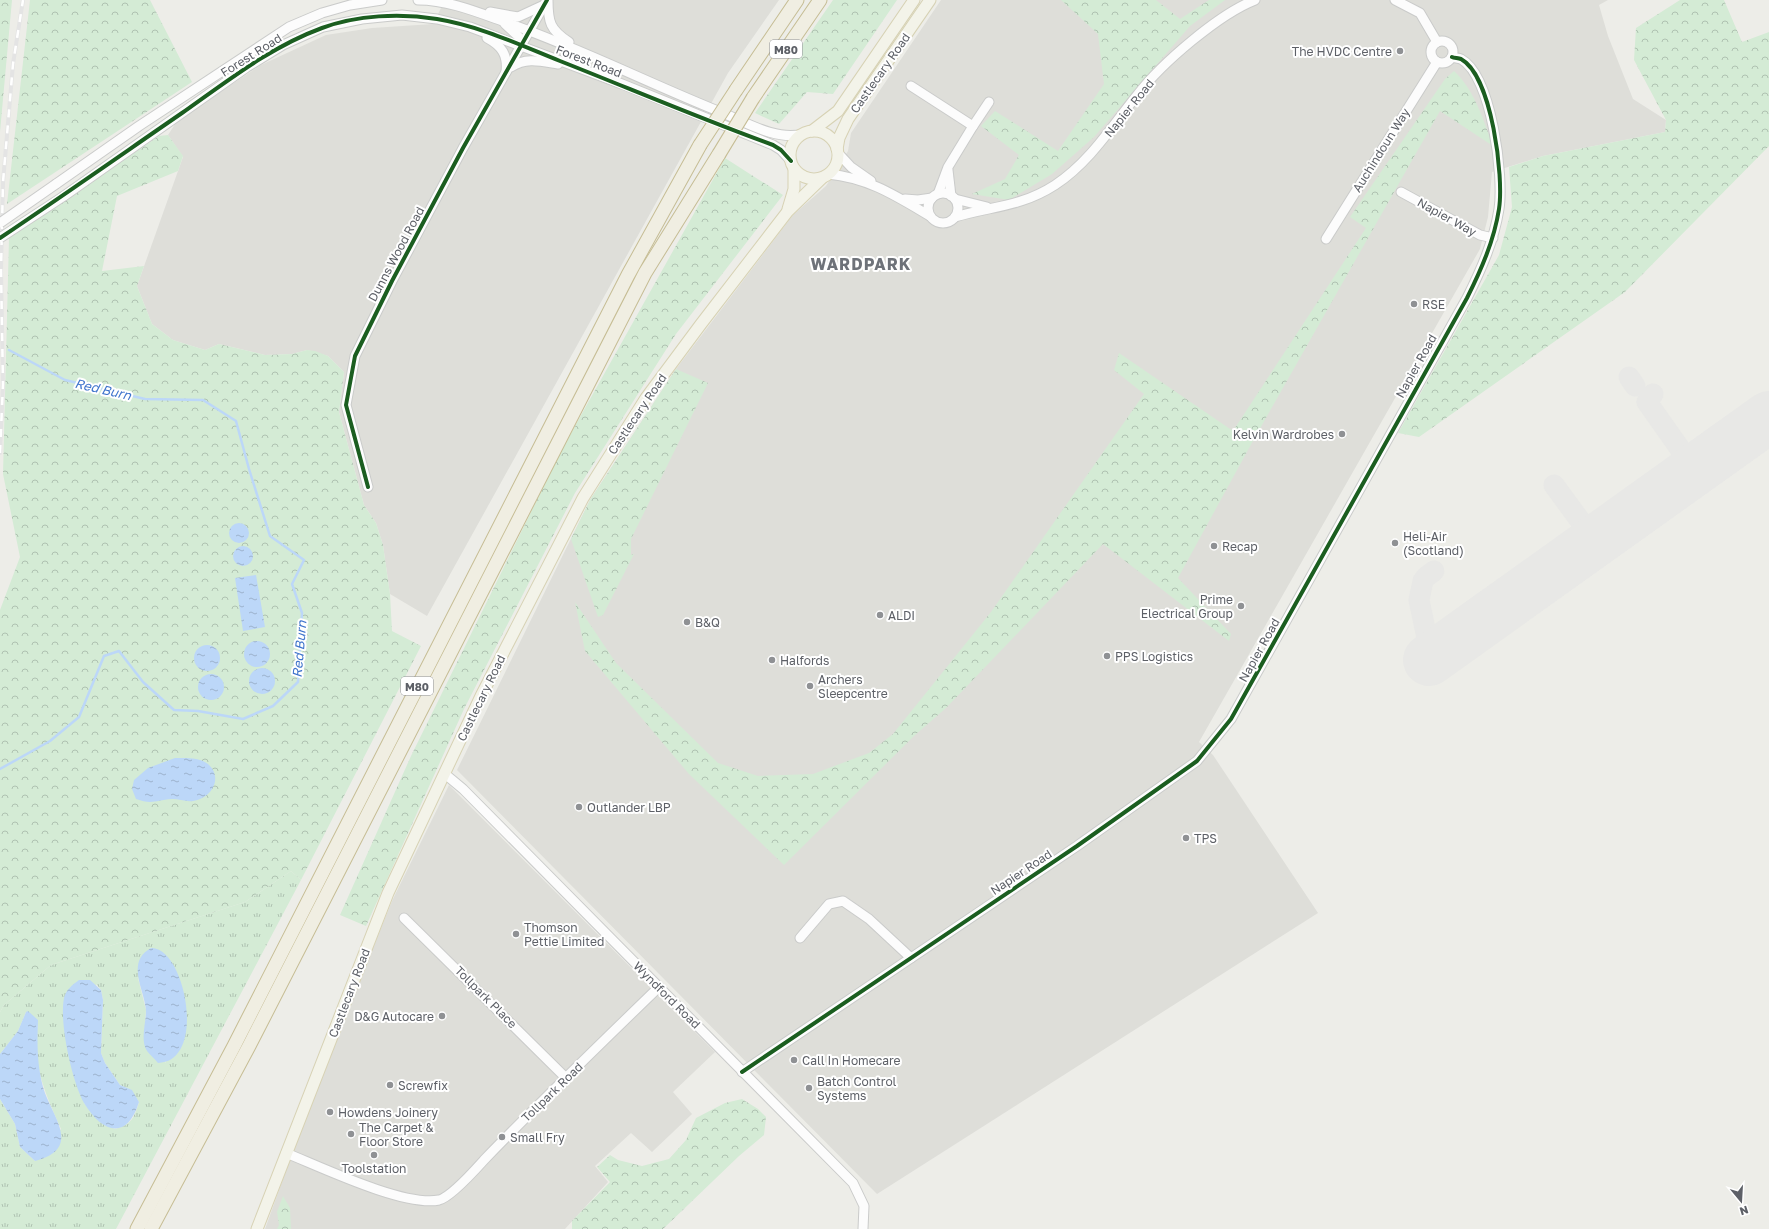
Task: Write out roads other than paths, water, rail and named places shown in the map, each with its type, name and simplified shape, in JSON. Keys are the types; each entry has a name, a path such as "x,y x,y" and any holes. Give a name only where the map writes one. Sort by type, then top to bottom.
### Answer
{"highway":[{"name":"M80","path":"137,1229 234,1046 628,275 700,145 797,0"},
{"name":"M80","path":"151,1229 249,1046 645,273 753,98 820,0"}],"main road":[{"name":"Castlecary Road","path":"808,133 838,111 914,0"},
{"name":"Castlecary Road","path":"838,151 839,138 848,119 930,0"},
{"path":"808,133 826,135 833,140 838,151 835,167 825,176 809,178 799,174 793,165 792,146 808,133"},
{"name":"Castlecary Road","path":"788,211 794,189 793,165"},
{"name":"Castlecary Road","path":"257,1229 388,893 485,689 583,498 646,398 788,211 825,176"}],"street":[{"name":"Forest Road","path":"0,223 139,126 289,27 322,13 350,5 382,0"},
{"name":"Forest Road","path":"418,0 461,6 530,31 591,56 686,99 770,132 787,137 808,133"},
{"name":"Napier Road","path":"955,217 1027,200 1056,184 1075,170 1105,138 1139,92 1185,46 1240,6 1255,0"},
{"path":"1395,0 1420,13 1437,42"},
{"path":"461,6 518,17 546,2 550,22 557,34 591,56"},
{"name":"Dunns Wood Road","path":"368,487 346,405 355,356 392,281 546,2"},
{"name":"Forest Road","path":"0,238 64,196 247,67 283,45 323,27 362,18 402,15 437,19 461,24 522,46 773,145 781,150 793,165"},
{"path":"499,20 518,36 522,46"},
{"path":"461,24 497,43 506,57 508,70 519,62 531,60 583,70"},
{"path":"530,31 534,44 545,55"},
{"path":"1444,41 1450,44 1453,50 1452,57 1447,62 1437,62 1431,53 1432,47 1437,42 1444,41"},
{"name":"Napier Road","path":"742,1072 1077,846 1197,761 1231,720 1467,298 1481,270 1493,238 1499,208 1499,157 1492,122 1481,89 1471,70 1461,59 1452,57"},
{"name":"Auchindoun Way","path":"1326,239 1437,62"},
{"path":"911,86 973,126"},
{"path":"930,216 928,207 935,196 948,167 989,102"},
{"path":"838,151 851,166 877,186"},
{"path":"825,176 850,176 877,186 904,199 936,221 942,223 951,221 955,217 958,206 953,198 948,179 948,167"},
{"name":"Napier Way","path":"1402,192 1480,235 1493,238"},
{"path":"904,199 918,200 943,193 953,198"},
{"name":"Napier Road","path":"953,198 982,207 1000,207"},
{"name":"Wyndford Road","path":"445,774 463,789 853,1183 864,1206 863,1229"},
{"path":"800,938 829,904 843,901 869,918 911,958"},
{"name":"Tollpark Place","path":"404,918 566,1078"},
{"name":"Tollpark Road","path":"286,1153 398,1196 430,1201 440,1200 460,1186 518,1124 659,987"}],"water":[{"path":"235,523 243,523 249,529 249,537 243,543 235,543 229,537 229,529"},
{"path":"239,546 247,546 253,552 253,560 247,566 239,566 233,560 233,552"},
{"path":"256,575 265,627 243,631 235,578"},
{"path":"257,641 266,645 270,654 266,663 257,667 248,663 244,654 248,645"},
{"path":"207,645 216,649 220,658 216,667 207,671 198,667 194,658 198,649"},
{"path":"262,668 271,672 275,681 271,690 262,694 253,690 249,681 253,672"},
{"path":"211,674 220,678 224,687 220,696 211,700 202,696 198,687 202,678"},
{"path":"175,758 197,759 208,764 215,775 215,781 210,792 193,801 172,799 146,802 136,799 132,789 134,780 148,768"},
{"path":"151,948 163,952 173,965 181,983 186,1004 187,1026 183,1044 173,1058 158,1063 145,1047 144,1031 146,1011 138,977 139,961 143,954"},
{"path":"79,980 90,980 101,990 103,1000 101,1053 105,1063 120,1085 132,1090 139,1102 128,1123 121,1127 114,1128 106,1126 98,1121 91,1113 79,1093 71,1067 63,1022 64,998 68,990"},
{"path":"28,1011 38,1020 38,1054 41,1078 47,1098 57,1120 61,1140 58,1148 50,1155 35,1161 20,1147 15,1124 0,1099 0,1054 18,1031 26,1012"}],"waterway":[{"name":"Red Burn","path":"0,769 50,741 79,717 104,656 119,651 143,682 174,710 198,711 243,719 273,706 298,682 302,613 292,584 304,560 270,536 236,421 203,400 145,399 65,380 9,350"}],"railway":[{"path":"0,453 3,384 1,270 3,182 13,64 23,0"}],"place":[{"name":"The HVDC Centre","path":"1400,51"},
{"name":"RSE","path":"1414,304"},
{"name":"Kelvin Wardrobes","path":"1342,434"},
{"name":"Heli-Air (Scotland)","path":"1395,543"},
{"name":"Recap","path":"1214,546"},
{"name":"Prime Electrical Group","path":"1241,606"},
{"name":"ALDI","path":"880,615"},
{"name":"B&Q","path":"687,622"},
{"name":"PPS Logistics","path":"1107,656"},
{"name":"Halfords","path":"772,660"},
{"name":"Archers Sleepcentre","path":"810,686"},
{"name":"Outlander LBP","path":"579,807"},
{"name":"TPS","path":"1186,838"},
{"name":"Thomson Pettie Limited","path":"516,934"},
{"name":"D&G Autocare","path":"442,1016"},
{"name":"Call In Homecare","path":"794,1060"},
{"name":"Screwfix","path":"390,1085"},
{"name":"Batch Control Systems","path":"809,1088"},
{"name":"Howdens Joinery","path":"330,1112"},
{"name":"The Carpet & Floor Store","path":"351,1134"},
{"name":"Small Fry","path":"502,1137"},
{"name":"Toolstation","path":"374,1155"}],"district":[{"name":"WARDPARK","path":"861,264"}]}
